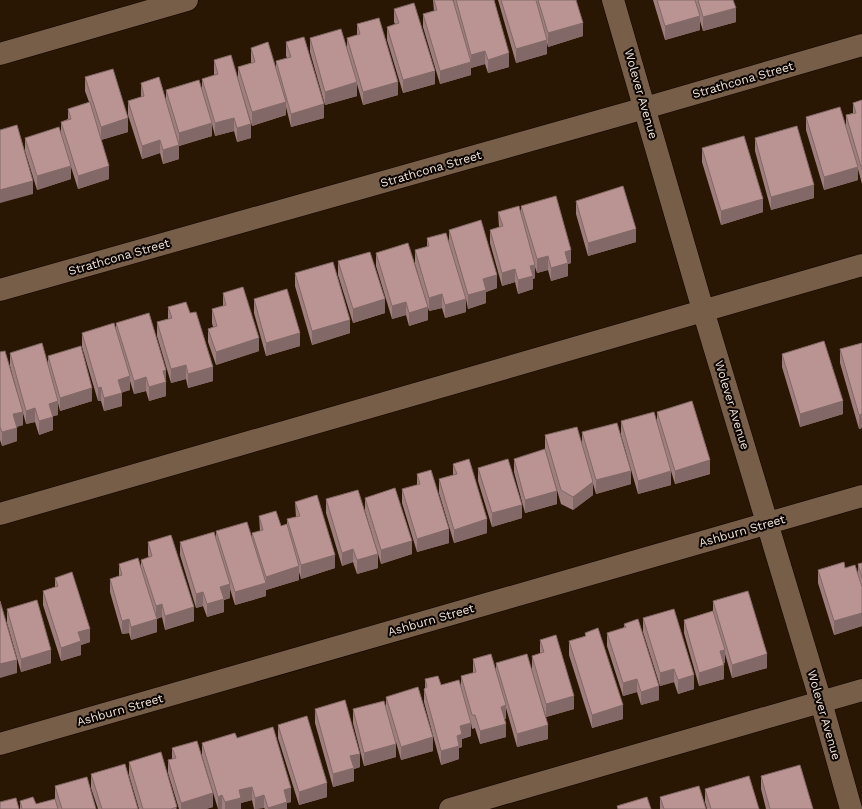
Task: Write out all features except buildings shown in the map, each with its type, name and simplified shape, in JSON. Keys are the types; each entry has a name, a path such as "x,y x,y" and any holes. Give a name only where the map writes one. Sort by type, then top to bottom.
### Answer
{"street":[{"path":"0,54 187,0"},
{"name":"Wolever Avenue","path":"613,0 703,310 821,702 851,809"},
{"name":"Strathcona Street","path":"0,290 645,108 862,45"},
{"path":"0,514 862,265"},
{"name":"Ashburn Street","path":"0,744 862,496"},
{"path":"450,809 862,690"}]}
